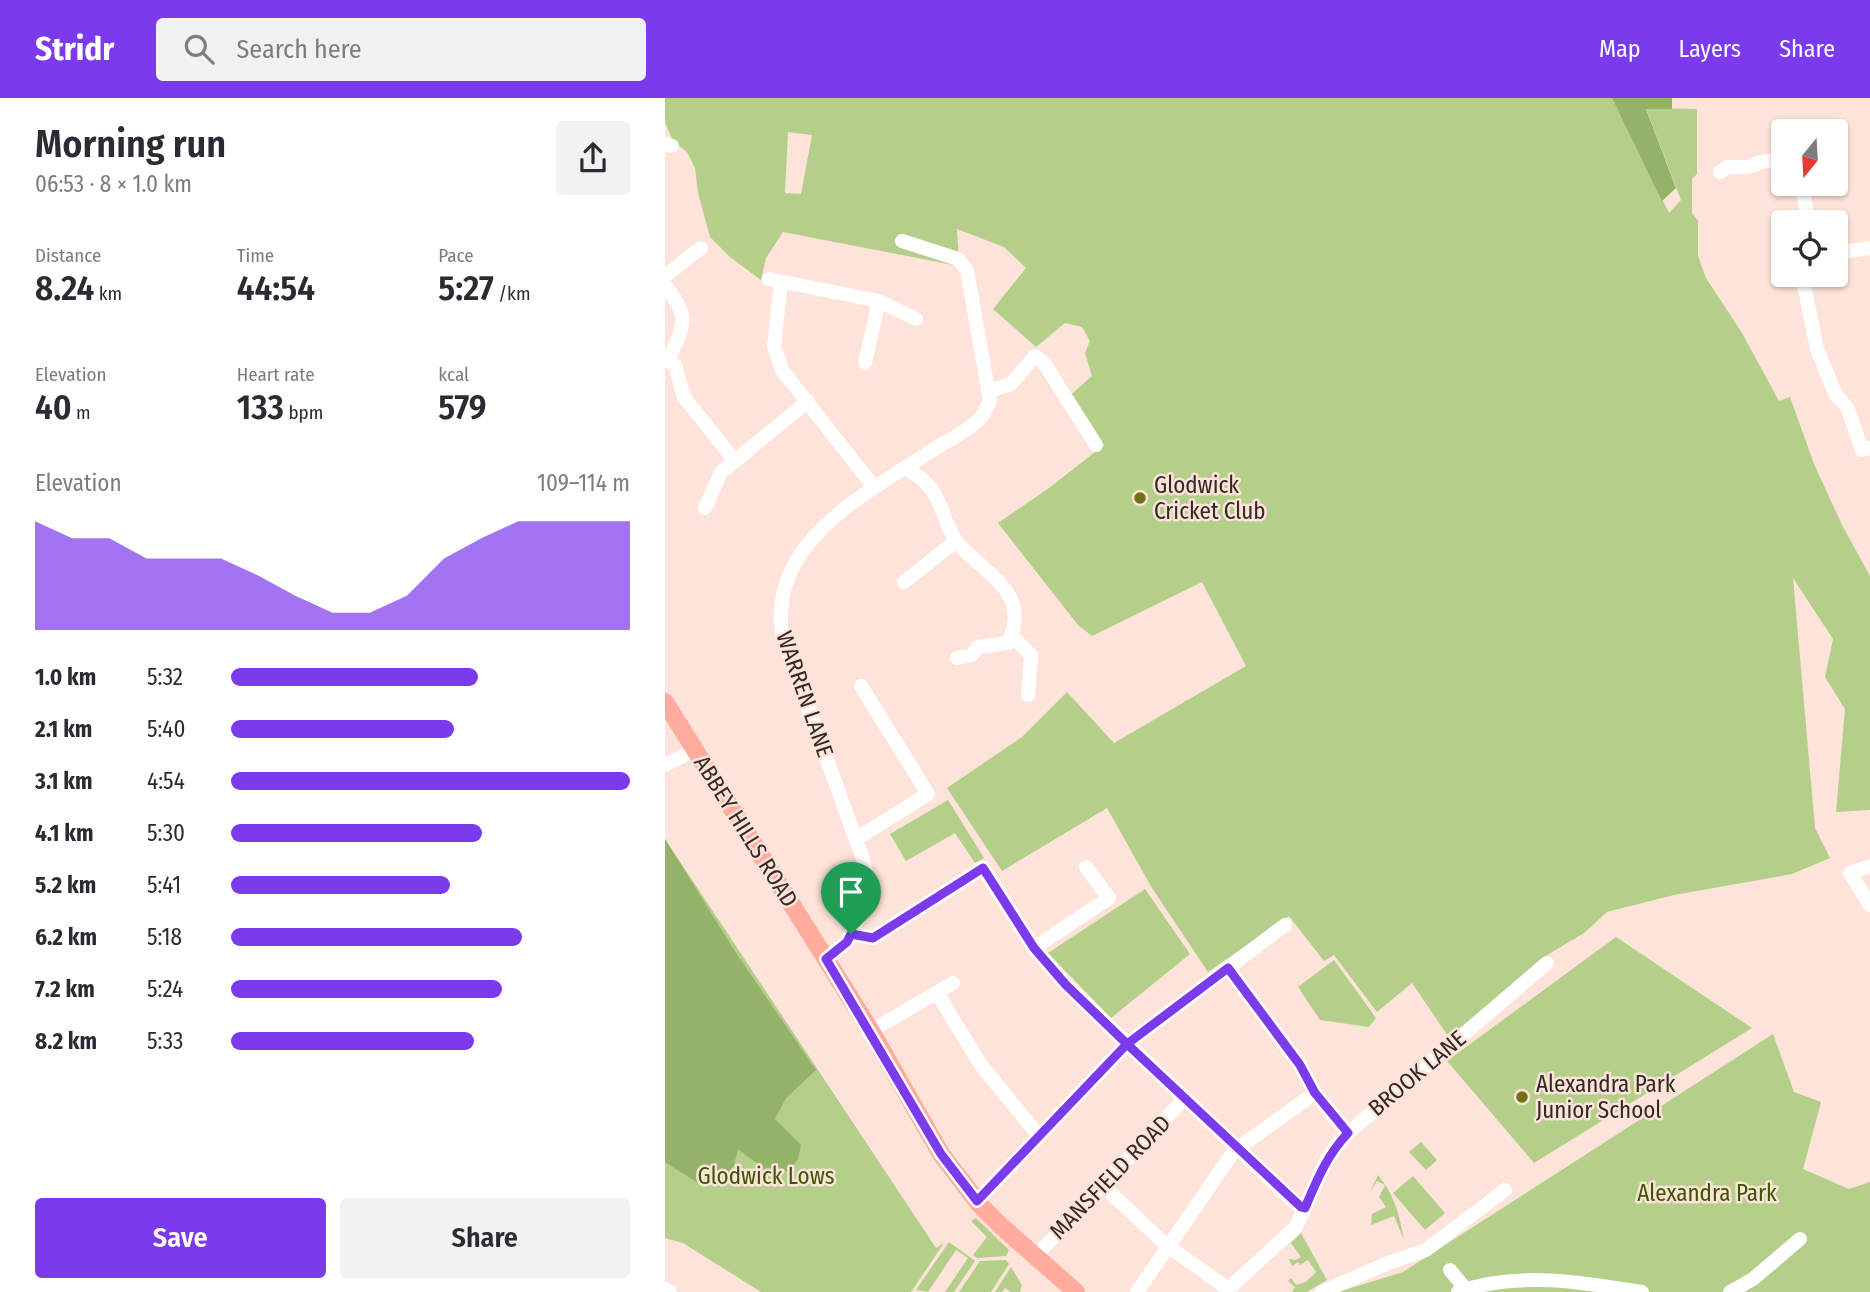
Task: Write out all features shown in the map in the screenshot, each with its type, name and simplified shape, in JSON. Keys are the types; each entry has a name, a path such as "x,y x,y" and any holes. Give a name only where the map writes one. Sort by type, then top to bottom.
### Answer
{"main road":[{"name":"ABBEY HILLS ROAD","path":"665,702 870,1031 941,1154 977,1201 1076,1292"}],"street":[{"path":"1720,172 1728,167 1748,167 1771,161"},
{"path":"902,241 958,259 967,270 989,391 1011,384 1035,356 1044,363 1096,444"},
{"path":"665,276 701,248"},
{"path":"1848,251 1870,248"},
{"path":"873,486 782,370 774,346 775,281 879,302 916,319"},
{"path":"665,285 681,306 684,325 667,360 675,365 684,397 735,461"},
{"path":"1804,287 1817,349 1835,393 1848,409 1862,450 1870,449"},
{"path":"865,363 879,302"},
{"name":"WARREN LANE","path":"826,959 847,942 862,912 869,882 783,639 779,621 788,578 803,550 831,519 873,486 905,468 982,416 989,401 989,391"},
{"path":"705,508 722,472 808,401"},
{"path":"905,468 928,484 956,541 993,574 1015,607 1015,628 1010,639"},
{"path":"904,582 956,541"},
{"path":"957,658 972,655 978,647 1010,639 1031,654 1028,695"},
{"path":"856,839 928,794 861,686"},
{"path":"665,765 695,750"},
{"path":"1870,866 1850,873 1870,905"},
{"path":"1034,948 1109,898 1086,867"},
{"path":"851,934 873,938 983,868 1034,948 1066,985 1294,1202 1305,1208"},
{"path":"977,1201 1127,1044 1285,925"},
{"name":"BROOK LANE","path":"1227,1290 1296,1227 1326,1161 1348,1133 1547,963"},
{"path":"1228,968 1300,1065 1315,1093 1348,1133"},
{"path":"870,1031 953,983"},
{"path":"936,992 981,1065 1038,1135"},
{"path":"1137,1292 1234,1151 1315,1093"},
{"name":"MANSFIELD ROAD","path":"1035,1257 1185,1098"},
{"path":"1102,1185 1169,1247 1227,1290"},
{"path":"1322,1292 1388,1263 1426,1250 1505,1190"},
{"path":"1730,1292 1753,1279 1800,1239"},
{"path":"1450,1270 1464,1291 1504,1282 1550,1280 1642,1292"},
{"path":"665,1289 670,1292"}],"green space":[{"path":"665,98 1612,98 1669,213 1681,200 1646,108 1697,109 1697,174 1692,179 1692,213 1698,221 1698,256 1706,278 1742,333 1779,401 1790,397 1814,464 1842,525 1870,576 1870,810 1836,812 1845,709 1825,677 1833,639 1793,578 1815,828 1830,858 1792,874 1674,895 1607,912 1584,933 1542,958 1450,1039 1412,983 1377,1012 1334,955 1324,961 1289,916 1208,972 1152,888 1107,808 1002,871 947,788 1022,737 1067,692 1114,743 1246,666 1202,582 1092,636 1078,625 998,523 1104,445 1067,398 1092,376 1085,353 1090,341 1082,327 1065,323 1036,347 993,309 1026,268 1004,247 957,229 959,266 783,232 766,258 761,280 730,257 710,237 698,193 695,168 687,152 673,141 665,122","holes":["788,132 812,135 801,194 785,193"]},
{"path":"1612,98 1672,98 1672,109 1646,109 1676,188 1662,201"},
{"path":"948,800 984,858 975,863 955,833 906,861 890,834"},
{"name":"Glodwick Lows","path":"665,839 936,1248 944,1243 911,1292 761,1292 683,1243 665,1238"},
{"path":"665,839 736,953 816,1070 786,1098 775,1119 801,1145 798,1159 788,1171 770,1173 738,1149 734,1165 724,1180 701,1185 665,1162"},
{"path":"1145,889 1190,954 1111,1018 1048,953"},
{"name":"Alexandra Park Junior School","path":"1616,937 1752,1028 1534,1163 1447,1061"},
{"path":"1334,960 1376,1018 1369,1027 1320,1020 1298,987"},
{"name":"Alexandra Park","path":"1773,1034 1794,1092 1821,1102 1803,1169 1849,1189 1870,1182 1870,1292 1338,1292 1403,1272"},
{"path":"1421,1142 1437,1160 1426,1170 1409,1152"},
{"path":"1378,1175 1389,1190 1404,1240 1394,1216 1371,1225 1372,1214 1386,1207 1379,1197 1385,1185 1377,1181 1370,1192"},
{"path":"1413,1176 1445,1213 1425,1230 1393,1193"},
{"path":"976,1218 1009,1250 1006,1256 977,1258 973,1255 987,1237 971,1221"},
{"path":"1301,1233 1327,1280 1307,1292 1292,1292 1295,1287 1288,1281 1291,1278 1296,1285 1306,1282 1316,1272 1308,1260 1292,1266 1289,1259 1296,1260 1301,1257 1291,1243"},
{"path":"949,1242 975,1261 954,1292 945,1292 968,1258 956,1250 928,1292 916,1290"},
{"path":"1006,1260 1009,1264 991,1292 959,1292 980,1261"},
{"path":"1011,1267 1022,1285 1020,1292 1011,1292 1005,1288 1002,1292 995,1292"}],"place":[{"name":"Glodwick Cricket Club","path":"1140,498"},
{"name":"Alexandra Park Junior School","path":"1522,1097"}],"route":[{"path":"851,934 847,942 826,959 941,1154 977,1201 1127,1044 1301,1207 1305,1208 1326,1161 1348,1133 1315,1093 1300,1065 1228,968 1127,1044 1066,985 1034,948 983,868 873,938 851,934"}]}
